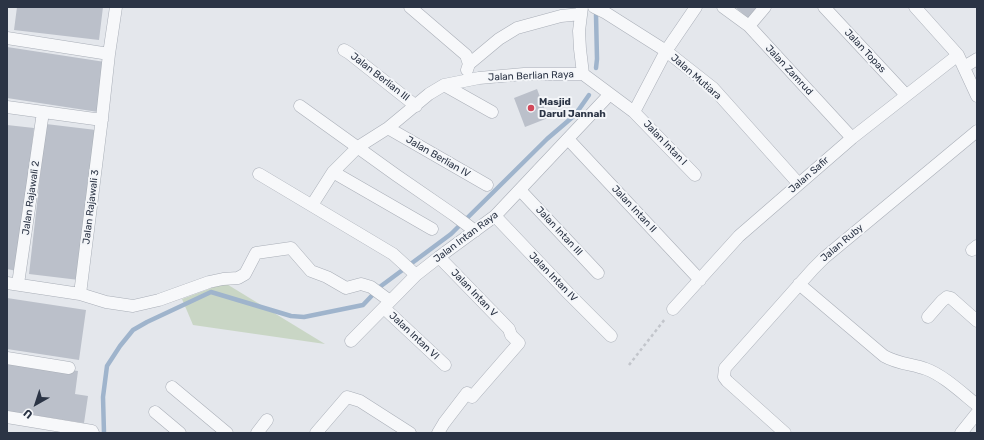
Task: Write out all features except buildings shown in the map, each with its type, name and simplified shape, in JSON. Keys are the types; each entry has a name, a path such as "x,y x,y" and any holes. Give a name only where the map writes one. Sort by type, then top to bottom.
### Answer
{"street":[{"name":"Jalan Rajawali 3","path":"80,294 116,7"},
{"path":"410,7 466,55 469,64"},
{"name":"Jalan Mutiara","path":"594,7 666,51 713,88 798,184"},
{"path":"634,112 666,51 696,7"},
{"name":"Jalan Zamrud","path":"723,7 749,26 852,138"},
{"path":"749,26 765,7"},
{"name":"Jalan Topas","path":"824,7 906,95"},
{"path":"915,7 958,55 977,96"},
{"path":"458,82 465,75 469,64 499,39 517,28 581,10 580,48 584,75"},
{"path":"7,38 109,54"},
{"name":"Jalan Berlian III","path":"344,50 416,106"},
{"name":"Jalan Safir","path":"673,310 739,236 852,138 958,55"},
{"path":"964,67 977,59"},
{"name":"Jalan Berlian Raya","path":"312,205 333,172 358,147 388,128 429,94 444,85 479,78 524,74 584,75"},
{"name":"Jalan Intan I","path":"584,75 634,112 695,175"},
{"path":"444,85 492,112"},
{"name":"Jalan Intan Raya","path":"351,342 385,301 414,273 439,257 472,229 495,216 568,139 606,91"},
{"path":"300,106 472,229"},
{"path":"7,107 102,120"},
{"name":"Jalan Rajawali 2","path":"12,284 43,112"},
{"name":"Jalan Berlian IV","path":"388,128 487,186"},
{"name":"Jalan Ruby","path":"785,433 727,381 724,373 728,364 799,284 832,250 977,131"},
{"name":"Jalan Intan II","path":"568,139 700,280"},
{"path":"333,172 432,229"},
{"path":"259,174 393,254 414,273"},
{"name":"Jalan Intan III","path":"520,190 598,273"},
{"name":"Jalan Intan IV","path":"495,216 611,336"},
{"name":"Jalan Intan VI","path":"80,294 106,302 132,306 143,304 223,278 238,278 245,274 256,253 291,248 311,271 327,277 346,288 361,284 371,287 445,365"},
{"name":"Jalan Intan V","path":"438,433 467,393 472,397 519,343 511,335 509,328 439,257"},
{"path":"12,284 80,294"},
{"path":"799,284 884,356 898,363 926,369 945,380 977,405"},
{"path":"928,317 947,297 977,321"},
{"path":"7,358 69,368"},
{"path":"172,387 227,433"},
{"path":"316,433 347,397 360,401 410,433"},
{"path":"155,412 180,433"},
{"path":"961,433 977,413"},
{"path":"7,417 92,431 93,433"},
{"path":"257,433 266,420"}],"path":[{"path":"629,365 673,310"}],"green space":[{"path":"225,283 325,344 193,325 182,299"}],"waterway":[{"path":"596,68 597,9"},
{"path":"104,433 103,397 107,366 133,330 211,292 291,316 304,317 363,305 381,286 451,234 547,139 575,115 589,95"}],"place":[{"name":"Masjid Darul Jannah","path":"531,108"}]}
